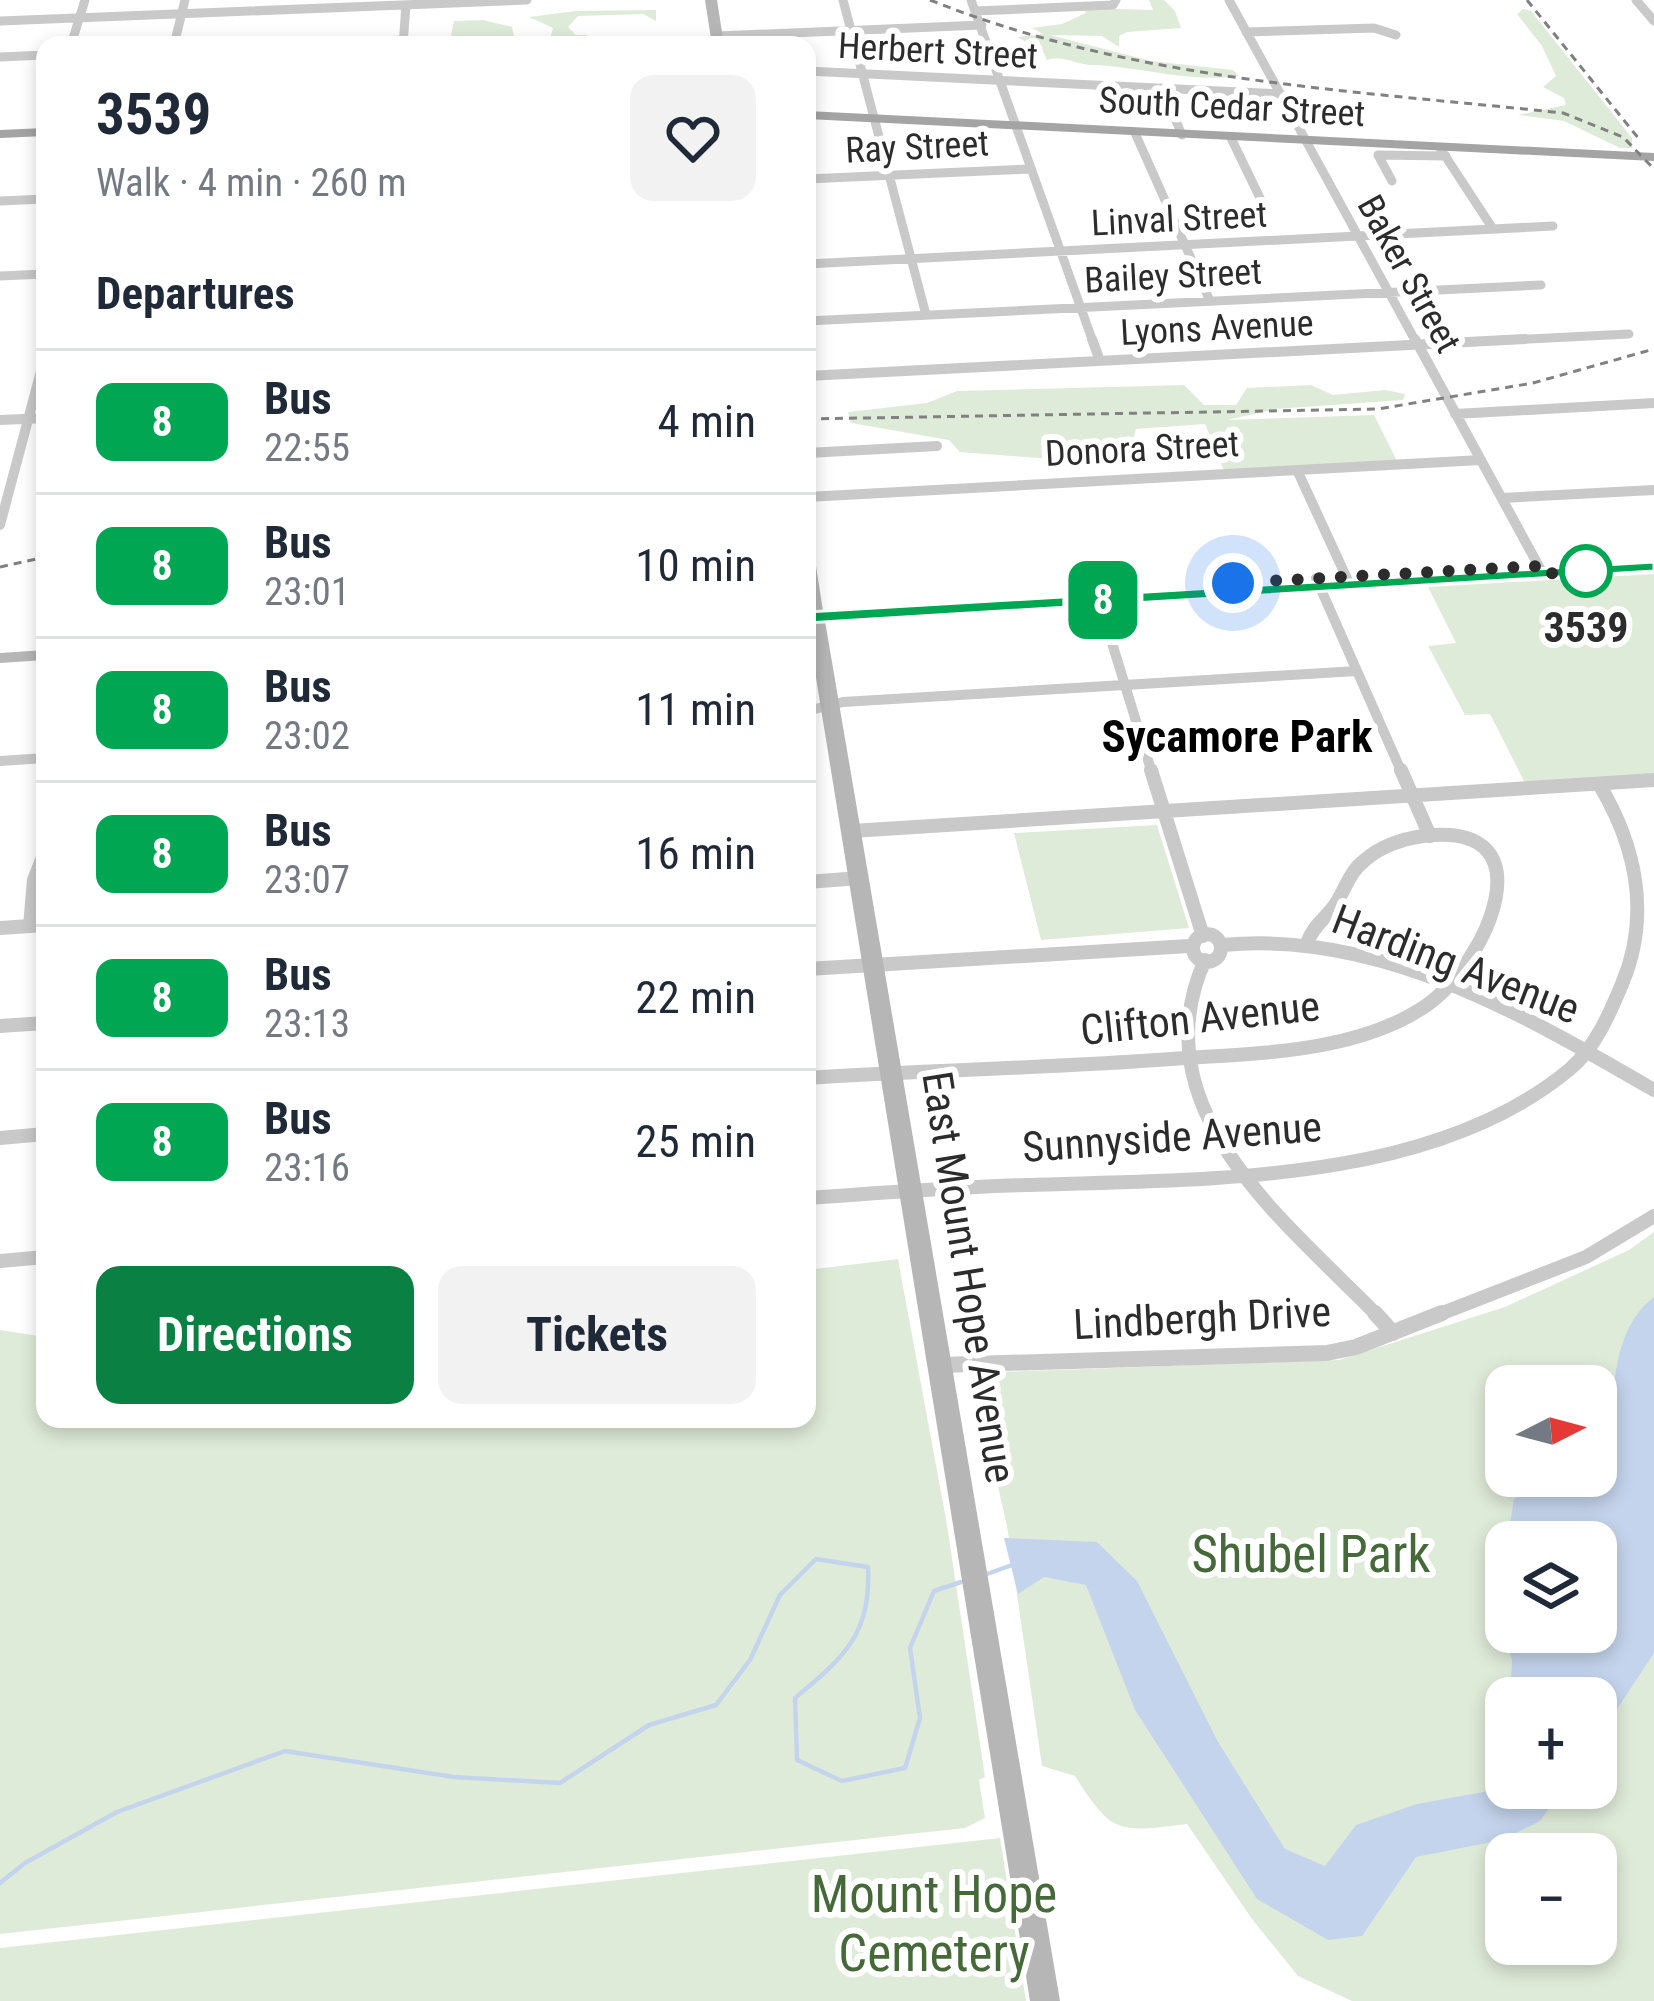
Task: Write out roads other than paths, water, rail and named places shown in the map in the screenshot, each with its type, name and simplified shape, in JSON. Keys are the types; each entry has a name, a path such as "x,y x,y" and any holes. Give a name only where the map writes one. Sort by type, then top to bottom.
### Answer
{"main road":[{"name":"South Cedar Street","path":"816,115 1443,152 1654,157"},
{"path":"0,134 36,132"}],"street":[{"path":"74,36 85,0"},
{"path":"176,36 185,0"},
{"path":"0,21 527,0"},
{"path":"711,0 717,36"},
{"path":"842,0 926,315"},
{"name":"Baker Street","path":"1229,0 1540,570"},
{"path":"1636,0 1652,17"},
{"path":"1100,361 973,5 1116,2"},
{"path":"404,36 406,5"},
{"path":"777,36 982,25"},
{"path":"1246,32 1374,28 1396,34"},
{"path":"0,57 36,55"},
{"name":"Herbert Street","path":"816,72 1281,94"},
{"path":"1162,88 1182,135"},
{"path":"1135,133 1210,301"},
{"path":"1231,138 1260,198"},
{"path":"1392,181 1378,155 1443,152 1493,229"},
{"name":"Ray Street","path":"816,178 1030,169"},
{"path":"0,201 36,199"},
{"name":"Linval Street","path":"816,264 1553,226"},
{"path":"0,277 36,275"},
{"name":"Bailey Street","path":"816,321 1541,285"},
{"name":"Lyons Avenue","path":"816,376 1629,334"},
{"path":"0,525 36,389"},
{"path":"1455,414 1654,404"},
{"path":"0,420 36,419"},
{"path":"816,453 937,446"},
{"name":"Donora Street","path":"816,497 1480,460"},
{"path":"1297,470 1348,581"},
{"path":"1502,498 1654,490"},
{"path":"816,612 1654,563"},
{"path":"1308,941 1312,928 1328,914 1366,859 1404,840 1430,836 1318,583"},
{"path":"1097,595 1203,936 1223,945 1221,956 1204,960 1189,946"},
{"name":"East Mount Hope Avenue","path":"816,637 913,1190 1045,2001"},
{"path":"0,658 36,656"},
{"path":"0,668 36,666"},
{"path":"816,709 1357,670"},
{"path":"0,761 36,759"},
{"path":"852,831 1654,780"},
{"name":"Sunnyside Avenue","path":"816,1197 1245,1175 1359,1158 1432,1140 1542,1091 1588,1050 1628,974 1640,912 1632,855 1599,784"},
{"name":"Clifton Avenue","path":"816,1077 1190,1058 1276,1049 1348,1036 1419,1010 1449,987 1490,927 1497,906 1496,872 1478,846 1430,836"},
{"path":"36,875 36,910"},
{"path":"816,881 860,878"},
{"path":"0,928 36,925"},
{"path":"816,968 1189,946 1203,936"},
{"name":"Harding Avenue","path":"1223,945 1256,939 1308,941 1449,987 1588,1050 1654,1090"},
{"path":"1204,960 1190,993 1184,1025 1190,1058 1215,1126 1288,1231 1394,1333"},
{"path":"0,1026 36,1024"},
{"path":"0,1138 36,1135"},
{"name":"Lindbergh Drive","path":"941,1365 1327,1353 1394,1333 1586,1257 1617,1243 1654,1216"},
{"path":"0,1261 36,1258"}],"water":[{"path":"1654,1297 1654,1653 1617,1709 1617,1677 1511,1677 1510,1653 1617,1653 1617,1521 1510,1521 1514,1499 1519,1497 1617,1497 1617,1368 1639,1312"},
{"path":"1004,1538 1097,1542 1137,1581 1218,1742 1285,1849 1325,1866 1356,1825 1417,1804 1485,1792 1485,1809 1548,1809 1540,1821 1516,1833 1485,1833 1485,1843 1416,1857 1362,1936 1328,1940 1257,1899 1135,1710 1086,1585 1044,1577 1018,1594"}],"waterway":[{"path":"0,1883 25,1863 117,1812 285,1751 454,1777 560,1783 649,1725 716,1705 750,1660 780,1595 816,1559 868,1567 868,1590 851,1643 795,1698 797,1760 842,1781 905,1768 920,1718 910,1648 934,1591 961,1582"},
{"path":"987,1574 1012,1565"}],"railway":[{"path":"930,0 1084,49 1163,65 1322,88 1563,113 1623,137 1654,169"},
{"path":"1527,0 1639,139"},
{"path":"816,419 1378,409 1533,383 1654,349"},
{"path":"0,567 36,559"}],"place":[{"name":"3539","path":"1586,571"}],"district":[{"name":"Sycamore Park","path":"1237,736"}],"park label":[{"name":"Shubel Park","path":"1311,1554"},
{"name":"Mount Hope Cemetery","path":"934,1923"}]}
